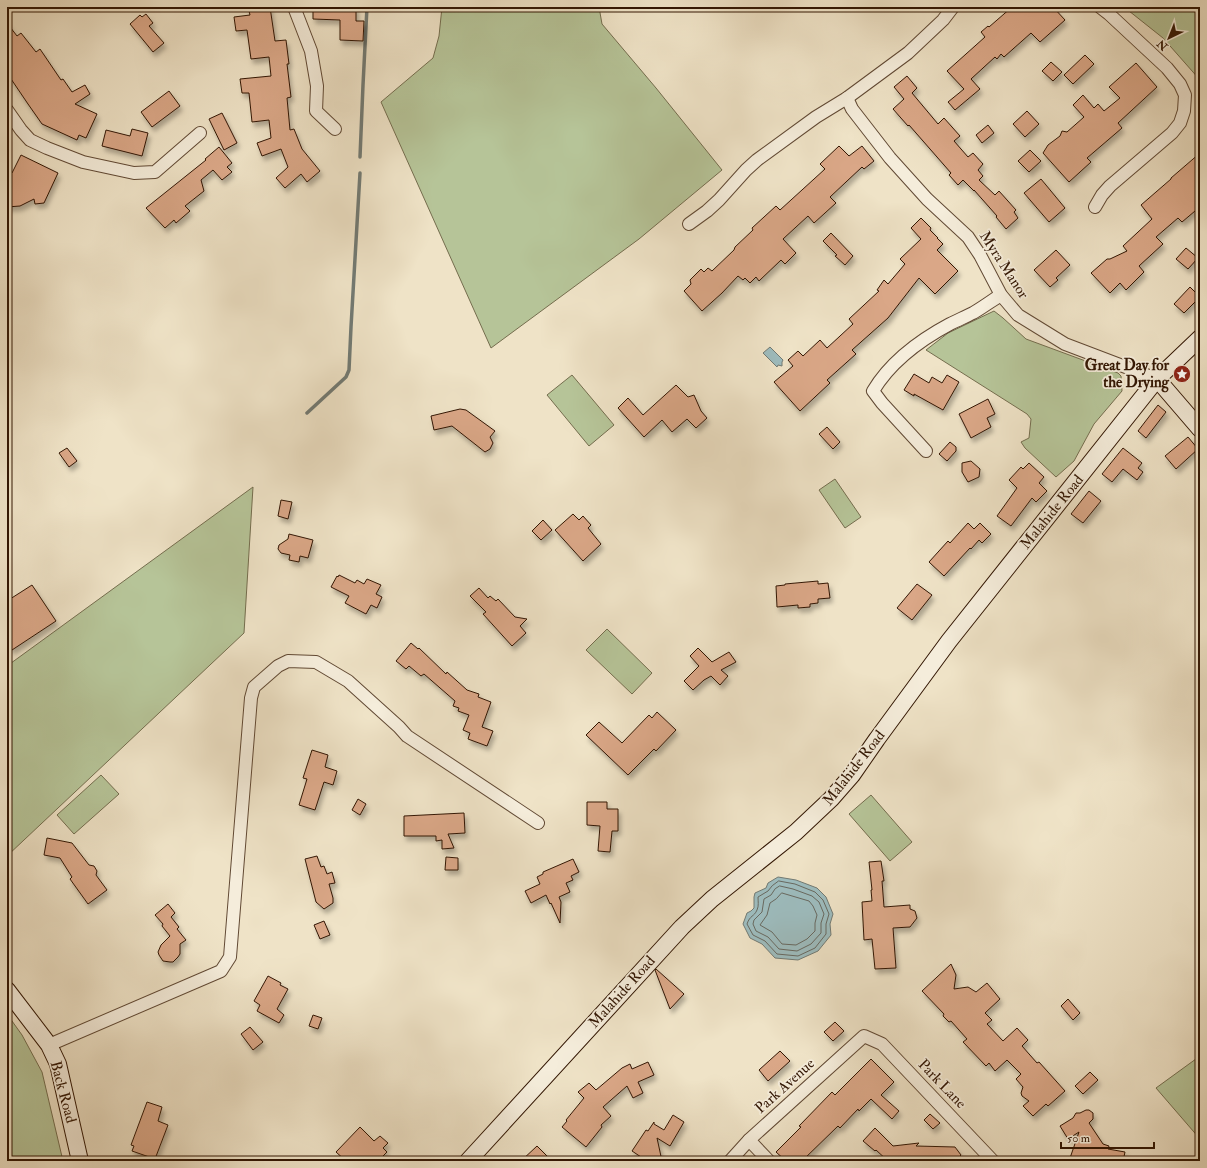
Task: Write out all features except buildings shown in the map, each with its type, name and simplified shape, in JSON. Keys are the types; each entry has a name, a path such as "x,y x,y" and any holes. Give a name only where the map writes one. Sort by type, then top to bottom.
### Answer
{"main road":[{"name":"Malahide Road","path":"468,1161 682,927 712,899 796,832 831,799 852,775 949,641 1158,379 1200,338"},
{"path":"1158,379 1200,429"},
{"name":"Back Road","path":"7,990 49,1045 58,1064 80,1161"}],"street":[{"path":"294,7 311,51 317,86 316,111 335,129"},
{"path":"689,224 707,212 720,200 746,170 757,160 816,117 847,98 908,53 938,26 953,7"},
{"path":"1095,207 1102,195 1110,186 1172,133 1180,123 1184,111 1185,95 1180,84 1167,68 1100,7"},
{"name":"Myra Manor","path":"847,98 852,109 890,158 927,199 968,237 980,255 1001,295 1018,315 1065,344 1158,379"},
{"path":"7,110 21,130 30,140 36,143 84,162 134,173 155,172 200,133"},
{"path":"926,452 873,391 880,379 892,365 910,350 951,324 974,313 1001,295"},
{"path":"49,1045 221,971 226,964 230,957 251,698 254,687 278,666 288,661 316,662 348,681 407,736 538,823"},
{"name":"Park Avenue","path":"730,1161 748,1140 864,1036"},
{"name":"Park Lane","path":"864,1036 882,1044 993,1161"},
{"path":"748,1140 769,1161"}],"green space":[{"path":"442,7 599,7 602,24 722,170 639,239 491,348 381,102 433,58 439,36"},
{"path":"1124,7 1200,7 1200,80 1163,38"},
{"path":"994,311 1026,339 1118,373 1121,376 1122,391 1094,424 1074,461 1056,477 1025,448 1021,442 1029,438 1031,419 1027,414 926,350 948,333"},
{"path":"572,375 614,425 589,446 547,395"},
{"path":"835,479 861,517 845,528 819,490"},
{"path":"253,487 244,633 7,856 7,666"},
{"path":"607,629 652,673 632,694 586,650"},
{"path":"101,775 119,794 74,834 57,815"},
{"path":"871,795 912,842 890,861 849,814"},
{"path":"7,1014 22,1035 42,1072 63,1161 7,1161"},
{"path":"1200,1056 1200,1139 1156,1088"}],"water":[{"path":"770,347 783,360 782,366 778,365 777,367 763,353"},
{"path":"778,877 796,880 817,888 826,897 833,914 830,924 831,935 818,951 798,960 775,958 762,944 750,938 743,924 747,913 754,908 755,893 766,888 768,883"}],"waterway":[{"path":"360,157 367,7"},
{"path":"307,413 346,377 349,370 360,173"}],"place":[{"name":"Great Day for the Drying","path":"1182,374"}]}
